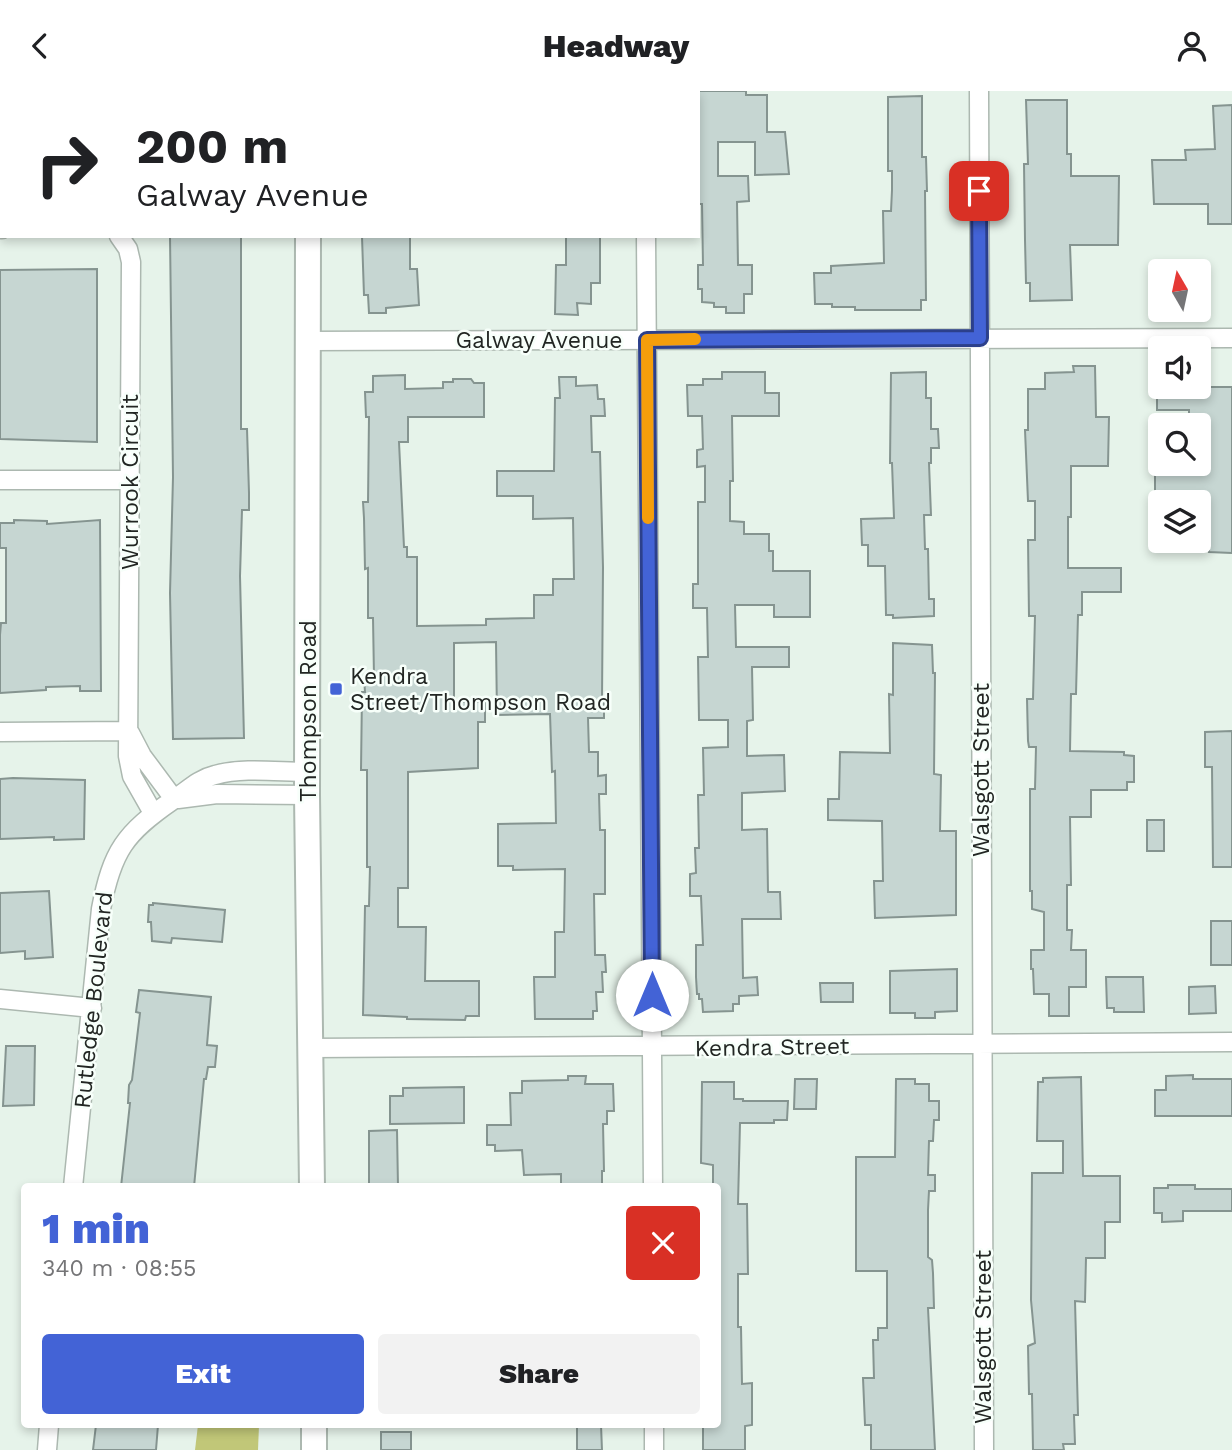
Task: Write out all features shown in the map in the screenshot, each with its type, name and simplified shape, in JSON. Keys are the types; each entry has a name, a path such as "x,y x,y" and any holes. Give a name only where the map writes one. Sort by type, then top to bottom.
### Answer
{"main road":[{"name":"Thompson Road","path":"308,238 307,783 312,1183"},
{"path":"314,1428 314,1450"}],"street":[{"name":"Walsgott Street","path":"979,91 984,1450"},
{"name":"Wurrook Circuit","path":"120,238 128,249 131,262 128,756 130,770 153,813"},
{"path":"646,238 653,1183"},
{"name":"Galway Avenue","path":"308,341 1232,338"},
{"path":"0,481 129,480"},
{"name":"Wurrook Circuit","path":"130,731 142,756 174,799"},
{"path":"0,732 130,731"},
{"name":"Rutledge Boulevard","path":"74,1183 101,909 108,873 124,842 153,813 174,799 307,783"},
{"path":"0,999 92,1008"},
{"name":"Kendra Street","path":"311,1048 653,1048 1232,1042"},
{"path":"47,1450 49,1428"},
{"path":"654,1428 654,1450"}],"green space":[{"path":"198,1428 259,1428 258,1450 195,1450"}],"building":[{"path":"700,91 746,91 746,95 767,95 767,132 785,132 789,174 755,175 755,142 718,142 718,176 748,176 749,201 737,202 738,265 752,265 752,294 744,294 744,313 726,313 726,307 714,307 714,303 702,302 702,289 698,289 698,265 703,265"},
{"path":"922,96 922,157 926,157 927,191 926,300 921,300 921,310 855,310 855,307 815,304 814,273 831,273 831,266 884,263 883,211 891,211 892,190 892,171 888,171 888,97"},
{"path":"1026,100 1067,100 1067,154 1071,154 1071,176 1119,176 1118,245 1070,245 1072,300 1030,301 1030,283 1026,283 1025,240 1024,164 1028,164"},
{"path":"1232,105 1232,224 1208,224 1208,204 1154,204 1152,160 1186,160 1185,150 1215,149 1213,106"},
{"path":"170,238 241,238 241,429 247,429 249,493 249,510 242,510 240,576 244,738 173,739 170,593 173,477"},
{"path":"362,238 410,238 410,269 417,269 419,305 386,308 386,313 369,313 368,295 364,295"},
{"path":"566,238 600,238 600,283 591,283 591,304 577,303 578,315 555,314 556,265 566,265"},
{"path":"97,269 97,442 0,439 0,270"},
{"path":"1073,366 1095,366 1096,417 1109,417 1108,466 1071,466 1068,568 1121,568 1121,592 1082,592 1082,615 1078,615 1076,694 1071,694 1070,751 1124,752 1124,755 1134,756 1134,782 1127,782 1127,790 1091,790 1091,817 1070,817 1071,885 1067,885 1067,930 1072,930 1071,950 1086,950 1086,987 1069,987 1069,1016 1049,1016 1049,994 1034,994 1031,969 1031,950 1044,950 1044,912 1032,909 1030,891 1030,789 1035,789 1036,747 1029,747 1028,741 1027,699 1033,699 1035,616 1029,616 1028,540 1035,540 1035,501 1028,501 1025,430 1028,430 1028,389 1045,389 1045,373 1074,372"},
{"path":"722,372 765,372 765,393 779,393 779,416 732,416 733,481 730,481 730,521 744,522 744,534 769,534 769,551 773,551 773,571 810,571 810,617 774,617 774,605 735,605 736,647 789,647 789,667 752,667 753,720 747,721 747,756 784,755 785,791 742,793 742,830 767,829 768,892 780,892 781,919 742,919 743,978 757,977 758,995 739,996 739,1004 733,1004 733,1011 703,1012 702,999 699,999 697,994 696,977 696,945 703,945 701,896 690,896 690,874 696,873 695,848 699,848 698,795 704,795 703,748 728,747 728,720 699,720 698,657 708,657 707,608 693,608 693,584 698,584 698,502 705,502 705,466 697,467 697,450 703,449 702,416 688,416 687,385 703,385 703,379 722,379"},
{"path":"926,372 926,398 931,398 931,429 938,429 939,448 931,448 931,515 924,515 929,599 934,599 934,616 893,618 893,615 886,615 885,566 868,566 868,545 862,545 861,519 894,518 890,463 891,373"},
{"path":"405,375 405,389 443,388 443,382 453,382 453,379 471,379 474,383 484,383 484,417 408,417 408,442 399,442 404,547 407,547 407,557 417,557 417,626 486,625 486,619 534,618 534,595 553,595 553,579 574,579 573,518 533,519 533,496 497,496 497,471 554,471 555,398 560,398 559,377 576,377 576,386 597,385 598,399 604,399 605,416 591,416 592,452 600,452 604,718 588,718 589,752 598,752 598,776 606,775 606,794 599,794 600,830 605,830 605,894 594,894 595,955 605,955 606,972 602,972 603,992 596,992 597,1011 593,1011 593,1019 535,1019 534,977 555,977 555,932 564,932 565,869 513,870 513,866 498,866 498,824 556,823 550,714 497,715 496,642 454,643 454,702 485,702 485,722 478,722 478,768 408,772 408,888 398,888 398,927 426,927 425,981 479,981 479,1016 466,1016 465,1020 363,1015 365,906 369,906 370,867 367,867 367,770 361,770 362,692 365,692 364,677 374,677 373,618 368,618 368,568 365,569 363,502 368,502 369,417 366,417 365,392 373,392 373,376"},
{"path":"1211,387 1232,387 1232,553 1211,552 1211,490 1155,490 1155,476 1211,476 1211,413 1157,410 1157,399 1211,399"},
{"path":"14,520 47,521 47,524 100,520 101,691 80,691 80,686 0,693 1,623 6,623 6,548 0,548 0,523 14,523"},
{"path":"893,643 932,645 935,673 934,774 941,775 940,831 956,831 956,915 875,918 874,881 883,881 882,821 828,820 828,799 839,799 840,752 890,753 889,694 893,695"},
{"path":"1232,731 1232,867 1213,867 1212,767 1205,767 1205,732"},
{"path":"0,779 85,780 84,839 0,839"},
{"path":"1147,820 1164,820 1164,851 1147,851"},
{"path":"49,891 53,957 25,959 25,951 0,953 0,893"},
{"path":"153,903 225,910 222,942 172,938 171,943 152,941 151,922 148,922 149,905"},
{"path":"1211,921 1232,921 1232,965 1211,965"},
{"path":"957,969 957,1011 935,1012 935,1018 915,1018 915,1013 890,1013 890,971"},
{"path":"1106,977 1143,977 1144,1012 1114,1012 1114,1008 1107,1008"},
{"path":"820,983 853,983 853,1002 821,1002"},
{"path":"1215,986 1216,1013 1189,1014 1189,987"},
{"path":"139,990 211,997 207,1045 217,1046 215,1067 208,1067 204,1079 194,1183 121,1183 130,1103 129,1085 132,1080 140,1013 136,1012"},
{"path":"6,1046 35,1046 34,1105 3,1106"},
{"path":"1193,1075 1193,1079 1232,1079 1232,1116 1155,1116 1155,1090 1166,1090 1166,1076"},
{"path":"568,1076 586,1076 585,1084 613,1084 614,1111 607,1111 607,1124 603,1124 602,1183 561,1183 561,1174 524,1175 522,1150 495,1151 495,1145 487,1145 487,1125 511,1125 510,1093 522,1093 522,1081 568,1080"},
{"path":"1081,1077 1083,1176 1120,1176 1120,1222 1105,1222 1105,1258 1086,1258 1085,1302 1075,1301 1078,1415 1074,1415 1075,1444 1063,1444 1064,1450 1033,1450 1028,1346 1035,1343 1031,1300 1032,1173 1063,1173 1063,1141 1037,1141 1038,1082 1043,1082 1043,1078"},
{"path":"795,1079 817,1079 816,1109 794,1109"},
{"path":"896,1079 915,1079 915,1084 929,1084 929,1101 939,1101 939,1120 934,1120 933,1141 929,1141 928,1175 935,1175 935,1191 929,1191 928,1210 928,1257 932,1260 934,1308 928,1308 935,1450 871,1450 871,1425 865,1425 863,1378 874,1378 873,1340 878,1340 878,1328 887,1328 887,1271 856,1271 856,1157 895,1157"},
{"path":"702,1082 734,1082 734,1099 743,1101 788,1101 787,1120 774,1120 774,1123 740,1123 738,1204 747,1204 748,1274 738,1274 738,1327 741,1327 742,1384 752,1383 752,1425 745,1426 745,1450 703,1450 703,1428 721,1428 721,1183 713,1183 713,1165 701,1163"},
{"path":"464,1087 464,1123 390,1124 390,1096 403,1096 403,1088"},
{"path":"397,1130 398,1183 369,1183 369,1131"},
{"path":"1168,1185 1195,1185 1195,1189 1232,1189 1232,1211 1183,1211 1183,1221 1162,1222 1162,1213 1154,1213 1154,1188 1168,1188"},
{"path":"96,1428 158,1428 156,1450 93,1450"},
{"path":"577,1428 601,1428 602,1450 577,1450"},
{"path":"381,1432 411,1432 411,1450 381,1450"}],"slow traffic":[{"path":"648,518 647,340 695,339"}],"place":[{"name":"Kendra Street/Thompson Road","path":"336,689"}],"route":[{"path":"652,995 647,340 980,338 979,191"}]}
